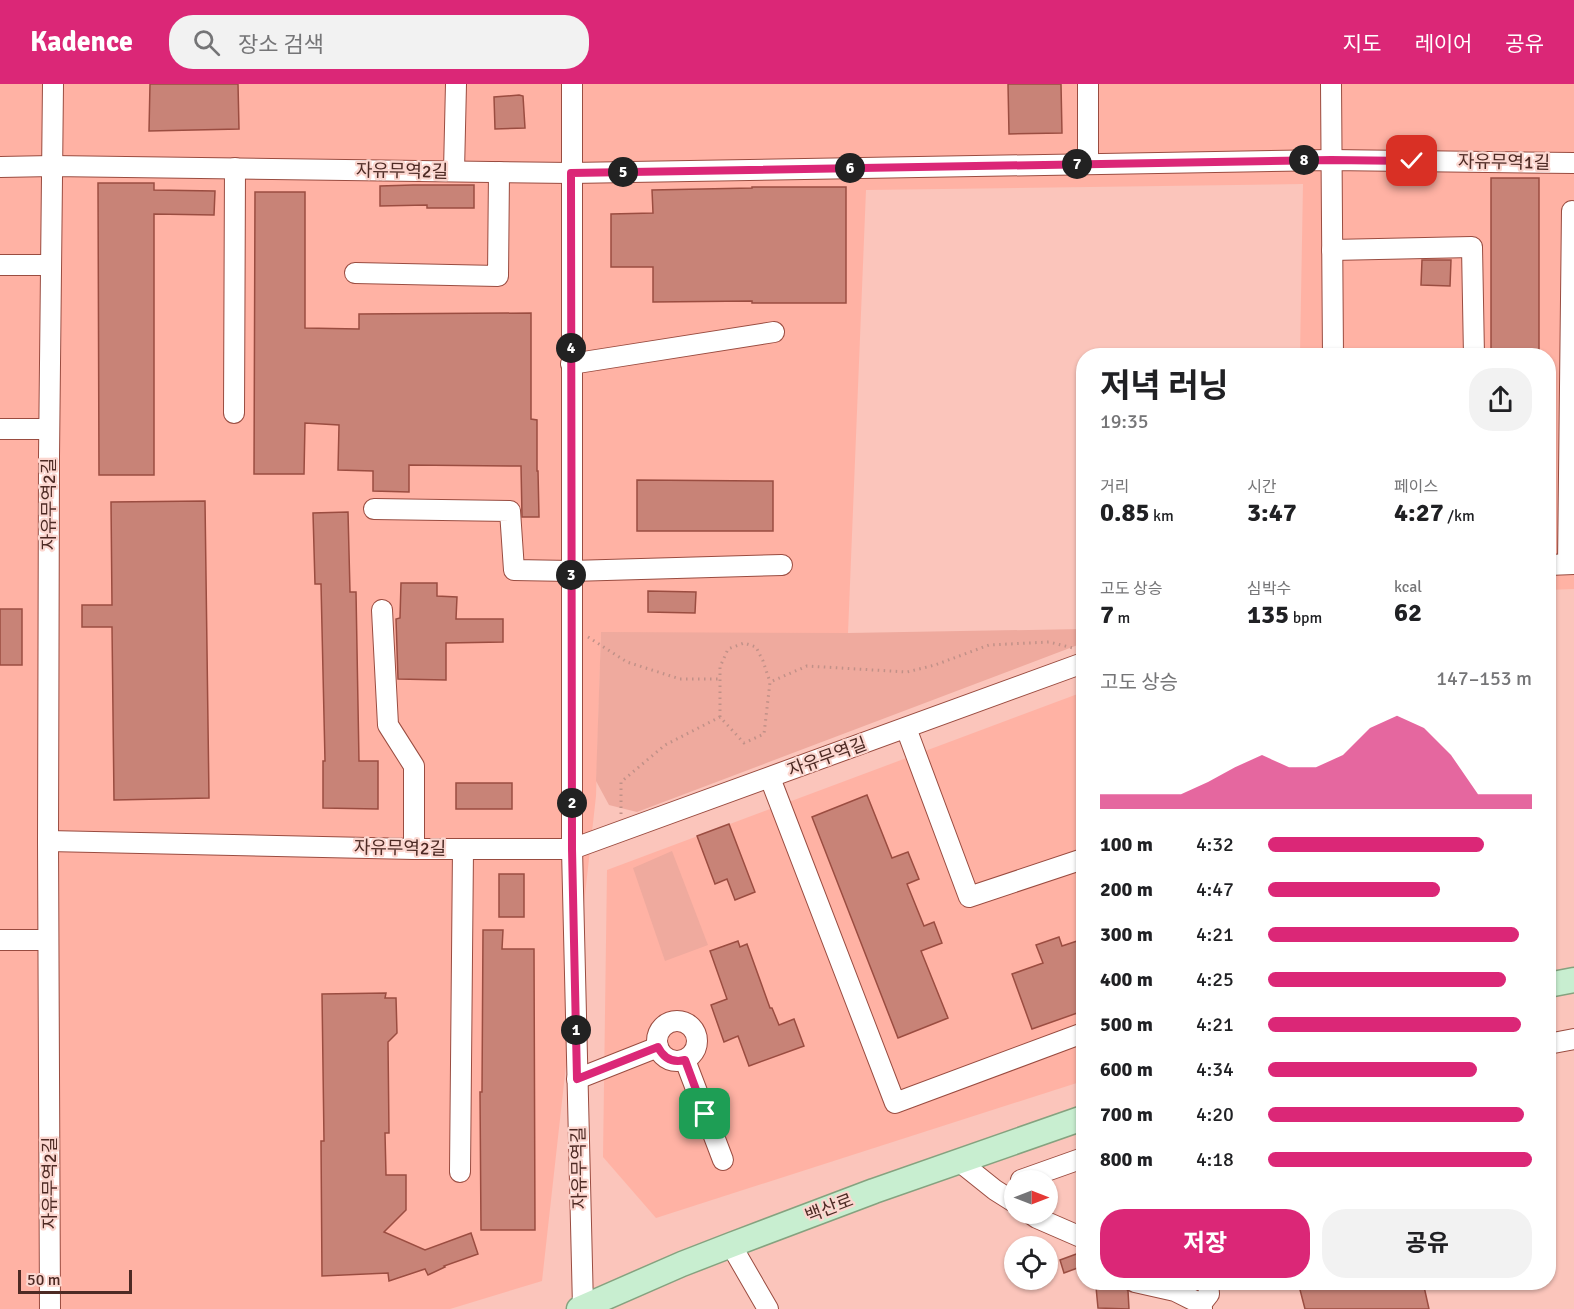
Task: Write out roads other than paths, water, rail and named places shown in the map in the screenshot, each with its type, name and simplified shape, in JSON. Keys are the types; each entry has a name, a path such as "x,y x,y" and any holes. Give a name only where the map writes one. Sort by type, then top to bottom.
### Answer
{"main road":[{"path":"1556,983 1574,980"},
{"name":"백산로","path":"581,1308 731,1245 874,1191 1076,1121"}],"street":[{"path":"52,166 53,84"},
{"path":"454,171 456,84"},
{"name":"자유무역길","path":"572,84 572,849 581,1308"},
{"path":"1088,84 1088,164"},
{"path":"1331,84 1333,348"},
{"name":"자유무역1길","path":"571,173 1331,160 1574,163"},
{"name":"자유무역2길","path":"50,1309 48,841 52,166"},
{"name":"자유무역2길","path":"0,167 571,173"},
{"path":"234,413 235,168"},
{"path":"355,273 498,276 499,172"},
{"path":"1563,564 1572,211"},
{"path":"1332,250 1472,247 1474,348"},
{"path":"0,265 51,265"},
{"path":"571,364 774,332"},
{"path":"0,429 49,429"},
{"path":"374,509 510,511 514,570 571,571 782,565"},
{"path":"382,610 388,724 414,766 414,849"},
{"name":"자유무역길","path":"572,849 906,728 1076,658"},
{"path":"906,728 969,897 1076,861"},
{"path":"770,778 895,1103 1076,1036"},
{"name":"자유무역2길","path":"48,841 414,849 572,849"},
{"path":"460,1172 463,849"},
{"path":"0,940 48,940"},
{"path":"672,1022 685,1023 695,1032 697,1038 695,1051 685,1060 672,1061 661,1053 658,1047 657,1041 662,1029 672,1022"},
{"path":"1556,1042 1574,1039"},
{"path":"577,1079 658,1047"},
{"path":"685,1060 723,1161"},
{"path":"1049,1170 1076,1160"},
{"path":"960,1162 1004,1196"},
{"path":"995,1190 1004,1187"},
{"path":"1051,1224 1076,1235"},
{"path":"731,1245 768,1309"},
{"path":"1171,1290 1202,1307 1209,1290"}]}
